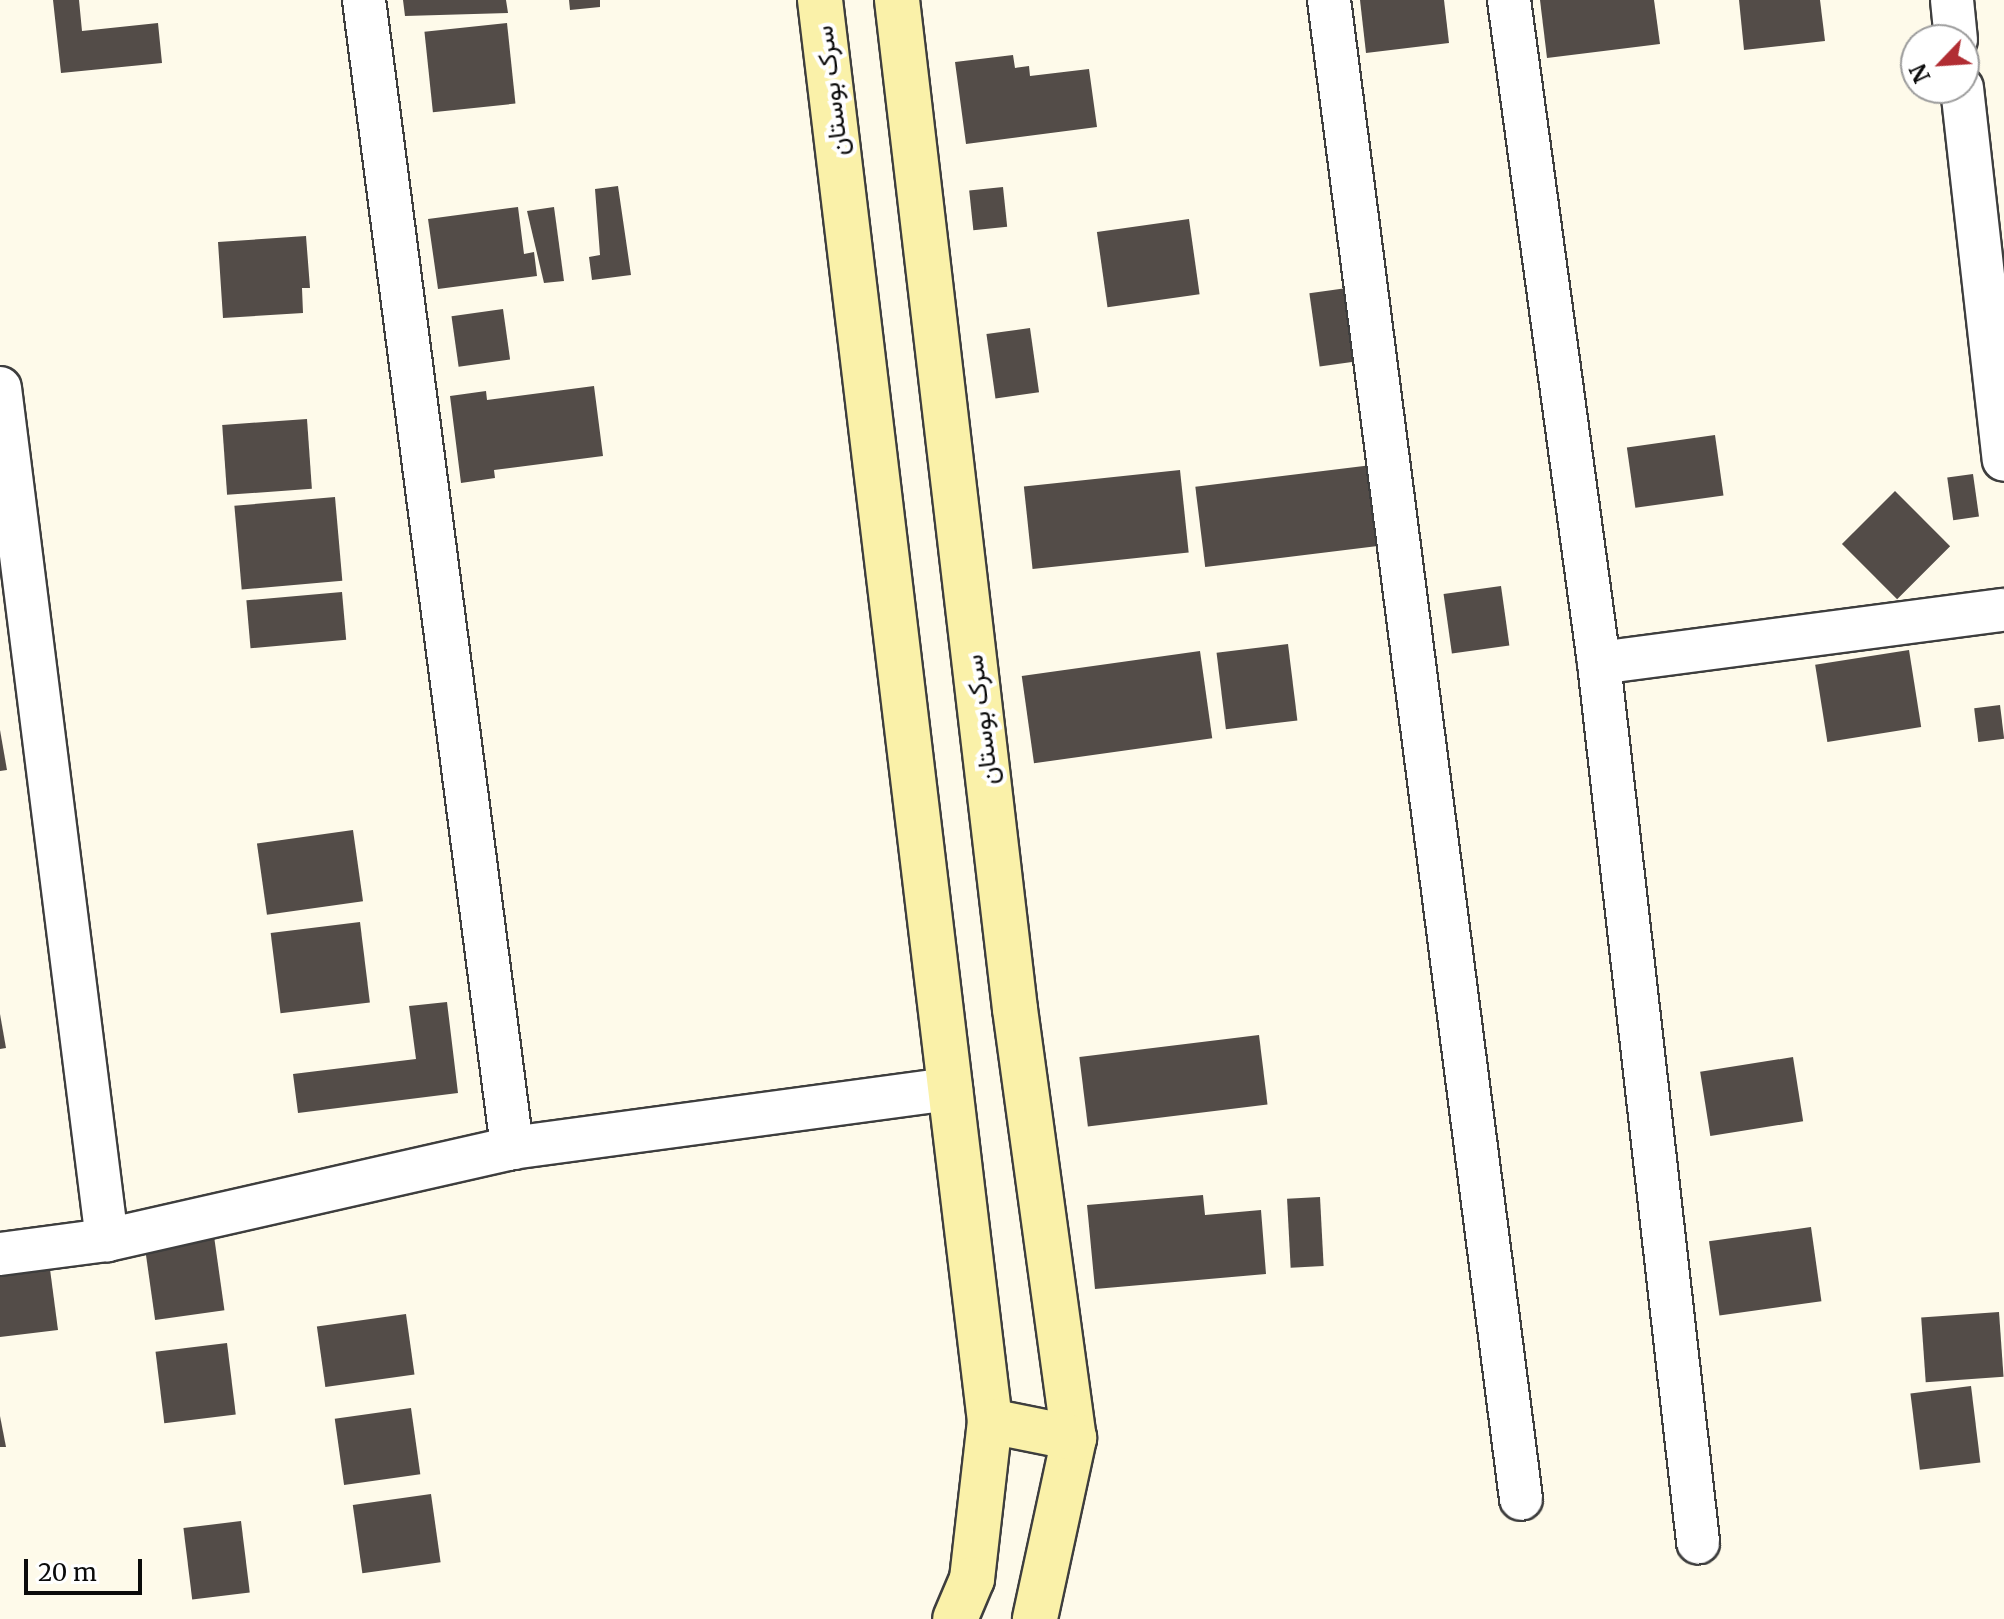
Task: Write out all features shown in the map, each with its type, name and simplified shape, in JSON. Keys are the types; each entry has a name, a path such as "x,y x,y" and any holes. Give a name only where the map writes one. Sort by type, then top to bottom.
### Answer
{"street":[{"path":"364,0 512,1148"},
{"name":"سرک بوستان","path":"820,0 990,1421 972,1579 955,1619"},
{"name":"سرک بوستان","path":"897,0 1013,993 1074,1438 1035,1619"},
{"path":"1329,0 1521,1499"},
{"path":"1509,0 1599,663 1698,1542"},
{"path":"1952,0 1954,24"},
{"path":"1964,104 2004,460"},
{"path":"0,388 107,1240"},
{"path":"1599,663 2004,610"},
{"path":"0,1254 107,1240 512,1148 951,1089"},
{"path":"990,1421 1074,1438"}],"building":[{"path":"53,0 79,0 82,31 158,23 162,63 61,73"},
{"path":"403,0 506,0 508,13 405,16"},
{"path":"569,0 600,0 600,7 570,10"},
{"path":"1360,0 1444,0 1449,43 1366,53"},
{"path":"1540,0 1654,0 1660,44 1547,58"},
{"path":"1739,0 1820,0 1825,41 1744,50"},
{"path":"507,23 515,104 433,112 424,32"},
{"path":"1013,55 1015,68 1029,66 1030,76 1089,69 1097,127 966,144 955,62"},
{"path":"618,186 631,275 592,280 589,257 600,255 595,189"},
{"path":"1003,187 1007,227 973,230 969,191"},
{"path":"518,207 524,254 534,252 537,276 438,289 428,219"},
{"path":"554,207 564,281 544,283 527,211"},
{"path":"1189,219 1200,294 1107,307 1097,232"},
{"path":"306,236 310,288 302,288 303,313 223,318 218,242"},
{"path":"1347,288 1357,361 1320,367 1309,293"},
{"path":"503,309 510,360 459,367 452,316"},
{"path":"1030,328 1039,392 995,398 986,334"},
{"path":"594,386 603,456 494,470 495,478 461,483 450,396 486,391 487,400"},
{"path":"307,419 312,489 227,495 222,425"},
{"path":"1715,435 1723,495 1635,508 1627,447"},
{"path":"1372,465 1382,545 1205,567 1195,487"},
{"path":"1180,470 1189,553 1033,569 1024,486"},
{"path":"1973,474 1979,517 1953,520 1947,478"},
{"path":"1895,491 1950,546 1897,599 1842,544"},
{"path":"335,497 342,581 242,589 234,506"},
{"path":"1501,586 1509,645 1452,653 1444,594"},
{"path":"342,592 346,640 251,648 246,600"},
{"path":"1288,644 1297,720 1226,729 1217,653"},
{"path":"1909,650 1921,727 1827,742 1815,665"},
{"path":"1200,651 1212,738 1034,763 1022,676"},
{"path":"2000,705 2004,739 1978,742 1974,708"},
{"path":"0,730 7,770 0,771"},
{"path":"353,830 363,901 267,915 257,843"},
{"path":"360,922 370,1002 281,1013 271,933"},
{"path":"447,1002 458,1093 298,1113 293,1074 416,1059 409,1006"},
{"path":"0,1014 6,1048 0,1049"},
{"path":"1259,1035 1268,1104 1088,1127 1079,1057"},
{"path":"1793,1057 1803,1121 1710,1136 1700,1072"},
{"path":"1203,1195 1205,1215 1261,1210 1266,1274 1095,1289 1087,1205"},
{"path":"1320,1197 1324,1266 1291,1268 1287,1199"},
{"path":"1811,1227 1821,1301 1719,1316 1709,1241"},
{"path":"214,1236 224,1310 155,1320 145,1246"},
{"path":"48,1254 58,1330 0,1337 0,1260"},
{"path":"1999,1312 2004,1377 1926,1382 1921,1317"},
{"path":"406,1314 414,1374 325,1387 317,1327"},
{"path":"227,1343 236,1414 164,1423 156,1352"},
{"path":"1971,1386 1980,1462 1920,1470 1910,1393"},
{"path":"411,1408 420,1474 344,1485 335,1419"},
{"path":"0,1416 6,1447 0,1447"},
{"path":"431,1494 441,1562 362,1573 353,1505"},
{"path":"241,1521 250,1592 192,1600 183,1528"}]}
